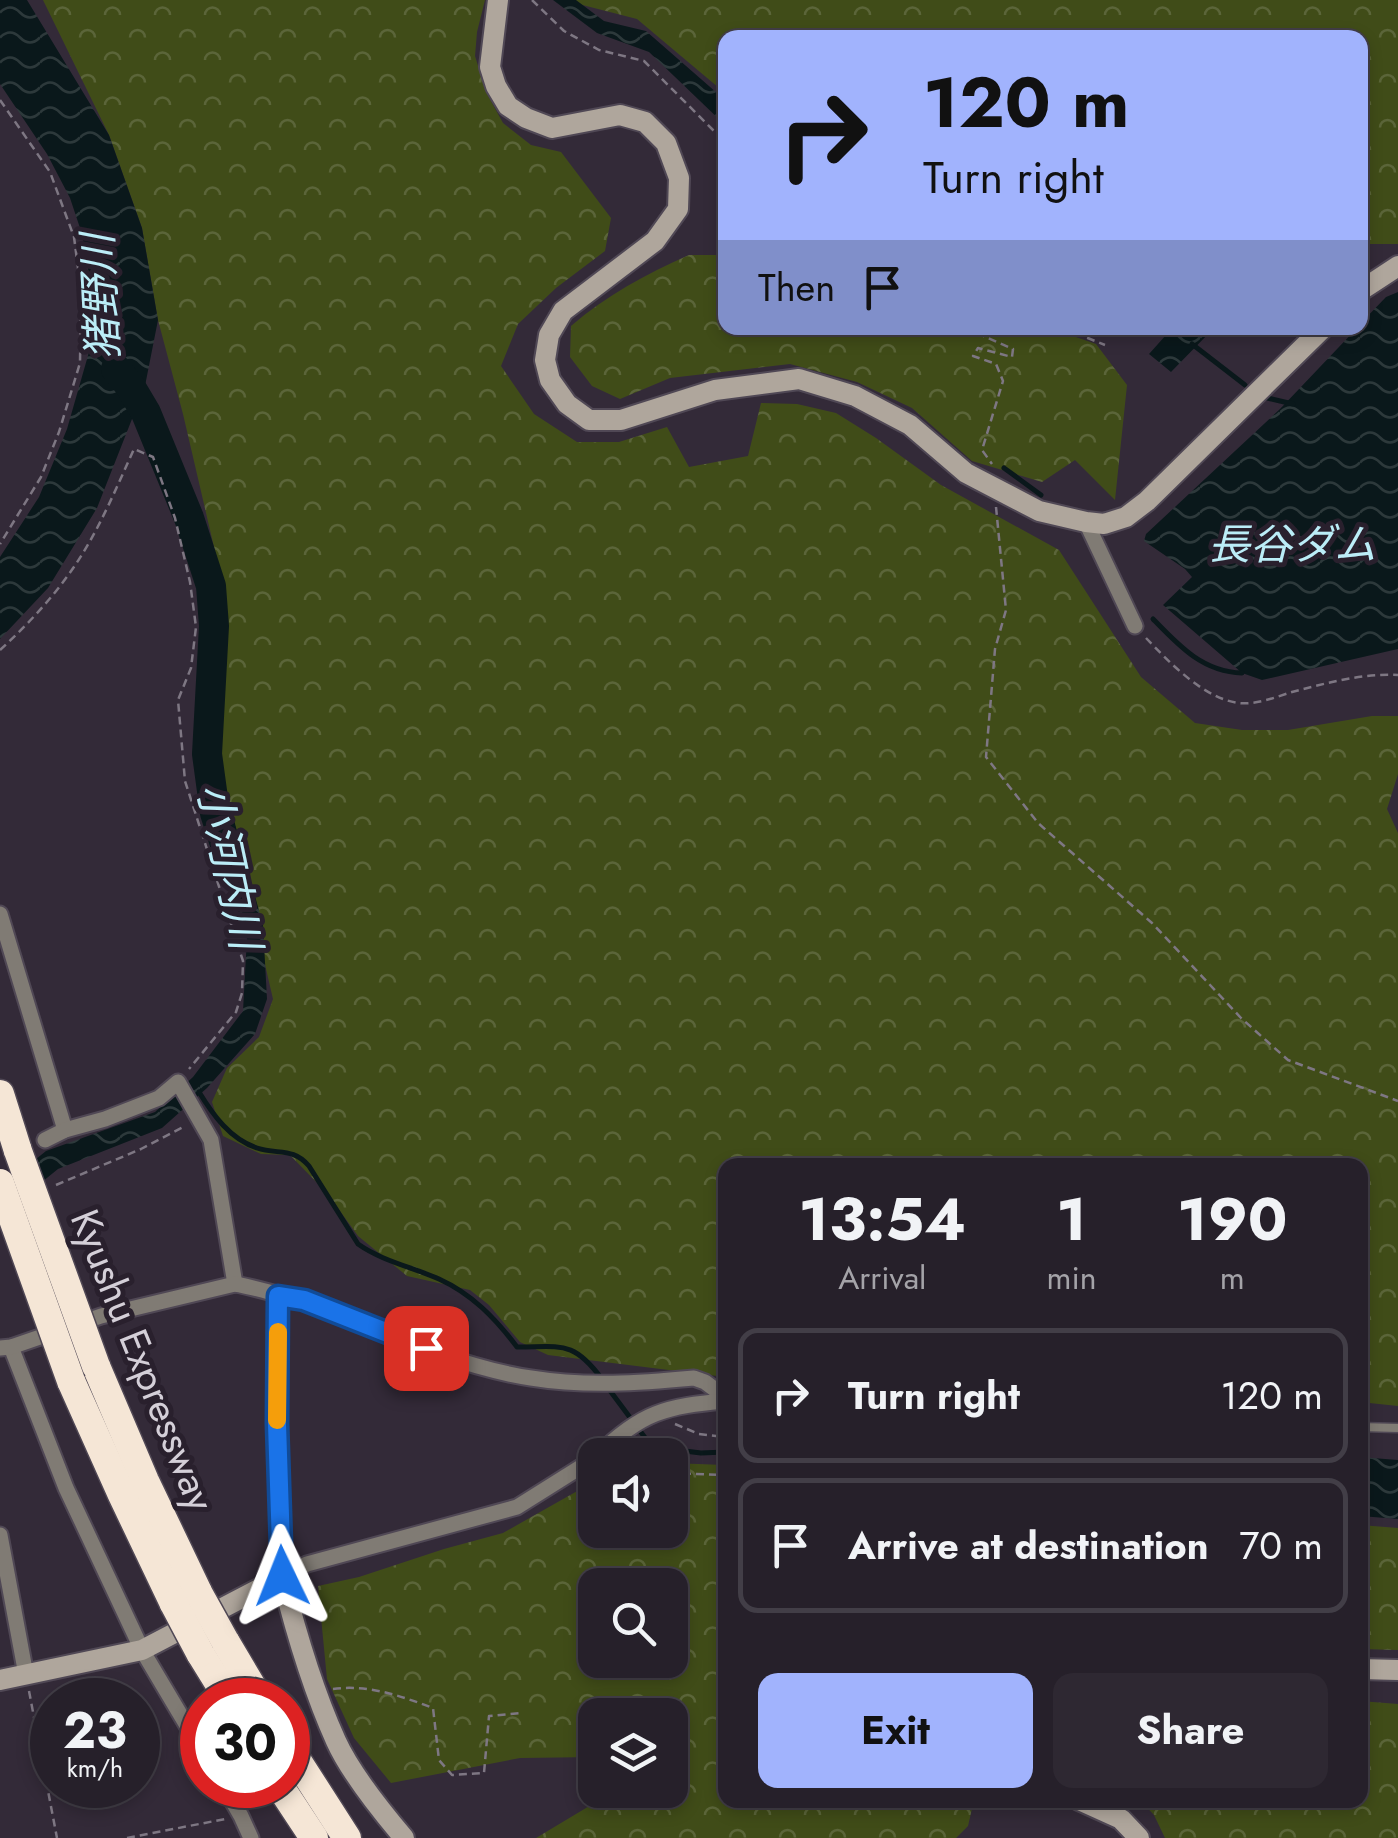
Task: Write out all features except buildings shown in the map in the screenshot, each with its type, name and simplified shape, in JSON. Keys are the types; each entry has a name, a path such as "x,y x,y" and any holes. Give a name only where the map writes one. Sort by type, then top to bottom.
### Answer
{"highway":[{"name":"Kyushu Expressway","path":"0,1094 96,1366 187,1599"},
{"name":"Kyushu Expressway","path":"0,1183 71,1380 122,1495 187,1599 213,1647 222,1678"},
{"name":"Kyushu Expressway","path":"213,1647 240,1678"},
{"path":"310,1780 347,1838"},
{"path":"295,1808 314,1838"}],"street":[{"path":"498,0 490,67 508,106 552,128 620,114 645,122 666,143 679,178 678,210 655,241 562,312 549,335 545,360 550,380 567,404 589,420 621,420 715,390 799,379 856,396 910,424 966,473 997,481 1040,511 1104,524 1126,517 1147,501 1316,335"},
{"path":"1368,286 1398,266"},
{"path":"1086,522 1135,626"},
{"path":"0,914 65,1130"},
{"path":"45,1140 159,1098 178,1082 211,1140 235,1284"},
{"path":"180,1714 142,1650 5,1347 101,1316 235,1284 304,1300 451,1358 530,1378 617,1385 694,1378 718,1393"},
{"path":"278,1296 282,1576 303,1658 338,1745 404,1838"},
{"path":"615,1438 652,1415 678,1405 718,1400"},
{"path":"0,1680 142,1650 307,1564 517,1507 578,1469"},
{"path":"0,1535 26,1675"},
{"path":"1368,1669 1398,1670"},
{"path":"236,1808 251,1838"},
{"path":"1097,1808 1121,1819 1138,1838"},
{"path":"384,1814 396,1838"}],"lane":[{"path":"1368,1427 1398,1428"}],"path":[{"path":"532,0 564,32 599,50 644,62 718,135"},
{"path":"0,100 50,172 74,237 82,291 80,363 59,432 41,477 0,544"},
{"path":"980,335 1013,349 1012,357 978,348 973,356 996,364 1002,382 982,450 997,481 1006,610 995,649 986,758 1038,823 1152,924 1241,1018 1288,1060 1398,1101"},
{"path":"1080,335 1105,345"},
{"path":"0,650 70,573 110,502 134,448 153,457 175,518 196,627 191,668 178,700 185,781 243,961 242,992 236,1012 178,1082"},
{"path":"1135,626 1180,674 1226,700 1243,704 1336,680 1398,675"},
{"path":"55,1186 141,1149 198,1118"},
{"path":"652,1415 699,1434 718,1437"},
{"path":"688,1473 718,1475"},
{"path":"26,1675 57,1838"},
{"path":"317,1693 339,1688 370,1690 399,1695 432,1708 440,1760 452,1775 484,1773 489,1716 522,1713"},
{"path":"127,1838 241,1816"}],"green space":[{"path":"43,0 485,0 475,56 486,92 503,123 531,145 561,152 611,218 605,251 556,288 518,324 501,366 534,414 577,442 619,442 667,427 689,467 748,456 761,403 797,404 836,413 941,485 1059,550 1141,677 1195,723 1242,730 1288,730 1372,716 1398,716 1398,774 1387,809 1398,833 1398,1406 1368,1403 1368,1158 718,1158 718,1376 548,1355 520,1342 489,1305 470,1290 407,1276 358,1236 327,1193 290,1155 261,1154 223,1136 212,1102 227,1068 259,1037 273,999 223,809 220,716 226,660 224,590 158,320 142,228 109,135"},
{"path":"563,0 1398,0 1398,244 1368,244 1368,30 718,30 718,87 637,19"},
{"path":"689,255 718,255 718,335 1070,335 1096,344 1127,385 1115,500 1075,460 1042,482 972,461 912,408 857,382 790,364 670,378 620,399 592,386 570,357 571,326 599,304"},
{"path":"688,1464 718,1465 718,1808 972,1808 968,1826 956,1838 536,1838 586,1808 688,1808 688,1698 578,1698 578,1757 520,1758 391,1783 354,1738 327,1679 318,1586 503,1533 578,1491 578,1548 688,1548"},
{"path":"1368,1526 1398,1528 1398,1650 1368,1649"},
{"path":"1368,1702 1398,1704 1398,1838 1165,1838 1147,1808 1368,1808"}],"water":[{"name":"猪野川","path":"0,0 27,0 109,135 142,228 158,320 145,386 97,508 48,588 0,639 0,557 39,497 67,429 91,345 93,298 82,234 70,198 47,154 0,84"},
{"path":"553,0 576,0 604,21 646,31 718,94 718,118 649,52 597,33"},
{"name":"長谷ダム","path":"1398,292 1398,649 1262,680 1242,673 1163,605 1192,577 1144,541 1146,534 1280,409 1350,335 1368,335 1368,316 1386,297"},
{"path":"1166,335 1207,335 1171,372 1149,354"},
{"path":"229,802 263,925 267,999 255,1034 207,1088 162,1128 58,1169 0,1216 0,1188 46,1151 155,1112 193,1077 243,1011 247,937 207,821"},
{"path":"1368,1458 1398,1460 1398,1519 1368,1517"}],"waterway":[{"path":"1192,344 1245,385"},
{"name":"小河内川","path":"116,369 146,413 189,518 211,586 214,626 207,754 215,813 227,850"},
{"path":"1259,396 1293,404"},
{"path":"1004,468 1041,495"},
{"path":"1153,619 1182,648 1204,663 1242,673"},
{"path":"199,1092 216,1117 239,1139 303,1160 358,1244 462,1292 517,1347 566,1348 583,1358 602,1379"},
{"path":"608,1388 652,1447 718,1452"}],"slow traffic":[{"path":"277,1420 278,1332"}],"route":[{"path":"282,1576 278,1296 304,1300 426,1348"}]}
